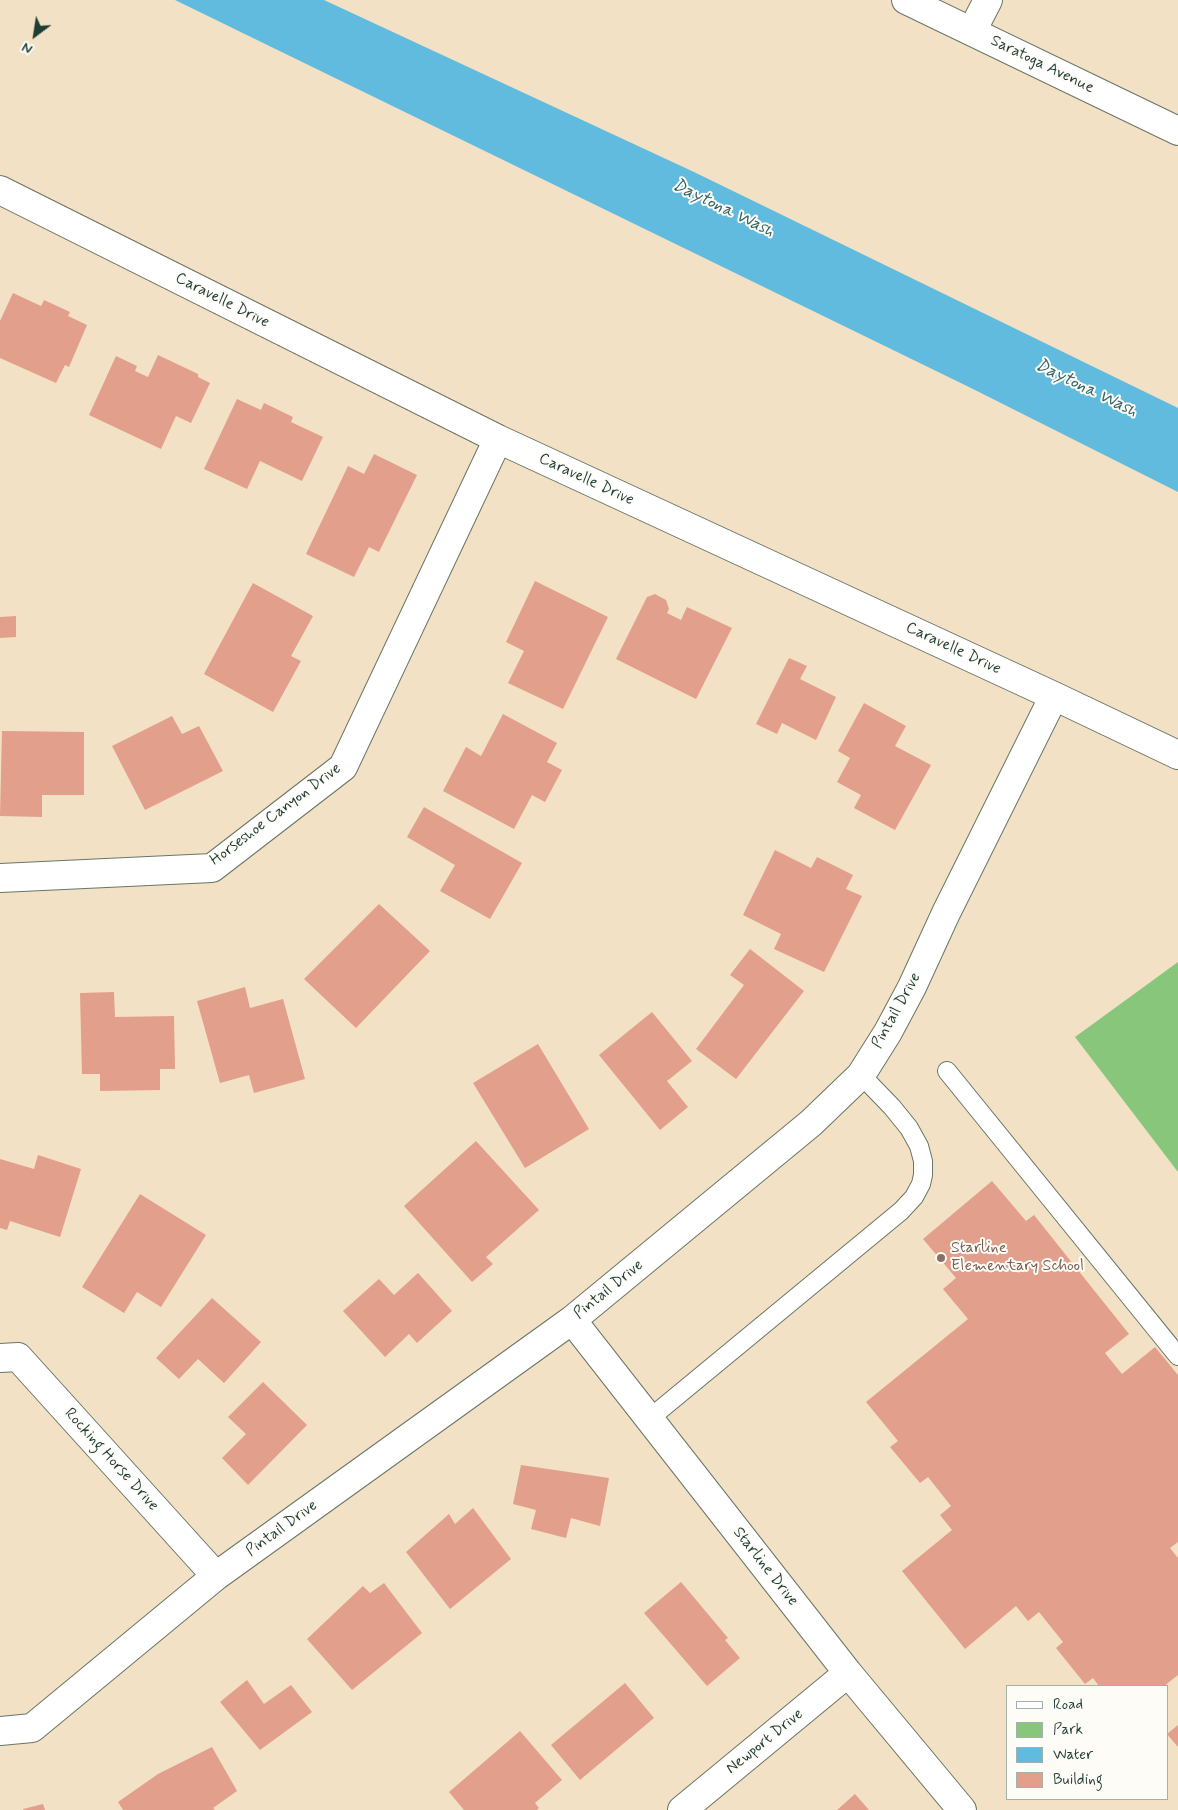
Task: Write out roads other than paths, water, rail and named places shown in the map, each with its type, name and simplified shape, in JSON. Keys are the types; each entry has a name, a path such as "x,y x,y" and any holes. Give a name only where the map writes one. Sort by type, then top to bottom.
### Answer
{"street":[{"name":"Saratoga Avenue","path":"906,0 1178,132"},
{"path":"972,31 988,0"},
{"name":"Caravelle Drive","path":"0,190 498,439 1178,755"},
{"name":"Horseshoe Canyon Drive","path":"0,878 212,868 343,767 498,439"},
{"name":"Pintail Drive","path":"0,1731 32,1728 216,1576 572,1320 811,1123 861,1075 888,1032 912,987 946,913 1054,696"},
{"name":"Starline Drive","path":"572,1320 848,1673 962,1810"},
{"name":"Rocking Horse Drive","path":"0,1358 18,1357 216,1576"},
{"name":"Newport Drive","path":"682,1810 848,1673"}],"lane":[{"path":"947,1071 1178,1356"},
{"path":"649,1419 901,1211 914,1197 921,1184 923,1175 923,1160 919,1146 909,1128 892,1107 861,1075"}],"water":[{"name":"Daytona Wash","path":"175,0 324,0 694,172 1178,408 1178,492 971,388"}],"place":[{"name":"Starline Elementary School","path":"941,1258"}]}
